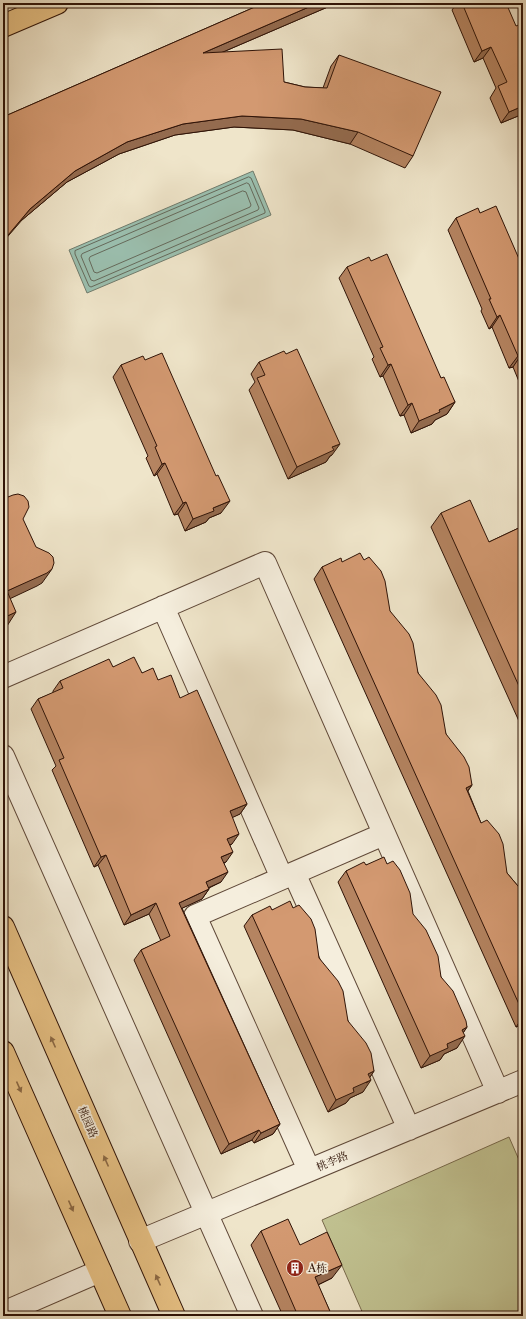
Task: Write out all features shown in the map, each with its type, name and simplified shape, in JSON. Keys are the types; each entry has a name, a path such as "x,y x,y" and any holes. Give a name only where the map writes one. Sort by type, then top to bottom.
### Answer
{"main road":[{"path":"3,26 58,3"},
{"name":"桃园路","path":"3,927 174,1316"},
{"path":"3,1052 120,1316"}],"street":[{"path":"3,677 265,563 498,1092"},
{"path":"163,607 288,876 409,1129"},
{"path":"3,756 252,1316"},
{"path":"309,1170 195,916 384,834"},
{"name":"桃李路","path":"140,1241 523,1081"},
{"path":"3,1313 100,1271"}],"shaded area":[{"path":"509,1137 523,1169 523,1316 364,1316 322,1220"}],"water":[{"path":"253,171 271,215 87,293 69,250"}],"building":[{"path":"264,3 318,3 203,53 282,49 284,82 305,87 327,88 339,55 441,92 413,156 358,132 301,119 242,116 183,124 127,142 75,171 30,209 3,241 3,117"},
{"path":"462,3 506,3 516,26 523,23 523,106 509,112 498,86 507,82 491,47 482,51"},
{"path":"496,206 523,268 523,360 521,355 518,356 500,315 497,317 489,299 491,299 456,218 478,208 480,213"},
{"path":"387,254 441,378 444,377 455,402 439,410 440,412 419,421 412,403 408,405 391,364 388,365 380,348 383,347 347,267 369,257 371,261"},
{"path":"297,349 340,444 332,447 334,450 297,467 257,378 265,375 259,362 284,351 286,354"},
{"path":"162,353 216,476 218,475 230,501 213,508 214,511 193,519 186,502 183,503 165,463 162,464 155,447 157,446 121,365 143,356 145,360"},
{"path":"18,494 24,496 28,501 29,507 23,519 36,547 49,553 53,557 54,563 52,569 47,573 7,591 16,612 3,618 3,499"},
{"path":"470,500 489,542 523,526 523,695 441,513"},
{"path":"360,553 364,560 369,557 381,571 385,581 390,611 409,634 413,643 418,673 436,695 441,705 446,734 464,757 469,767 472,785 466,788 481,823 487,820 499,834 503,844 507,873 523,892 523,1013 322,567 341,558 342,562"},
{"path":"134,657 142,673 153,668 158,680 171,675 180,698 197,690 247,804 230,811 239,834 227,839 233,852 221,857 228,872 206,882 209,889 179,903 280,1124 261,1133 259,1130 229,1144 141,950 170,936 156,903 131,915 106,855 101,857 59,760 64,758 38,699 63,688 60,681 109,659 113,667"},
{"path":"384,857 387,864 393,861 400,870 410,893 413,914 426,930 438,956 441,977 453,991 466,1021 467,1027 462,1030 465,1036 447,1044 448,1048 430,1056 346,871 364,862 366,865"},
{"path":"290,901 293,908 299,905 311,919 315,929 319,958 338,981 343,991 348,1021 366,1043 371,1053 374,1071 368,1074 371,1080 353,1088 354,1092 336,1100 252,915 270,906 272,910"},
{"path":"288,1219 300,1245 327,1232 342,1265 315,1277 332,1316 298,1316 261,1231"},
{"path":"362,1311 365,1316 350,1316"}],"place":[{"name":"A栋","path":"295,1268"}]}
